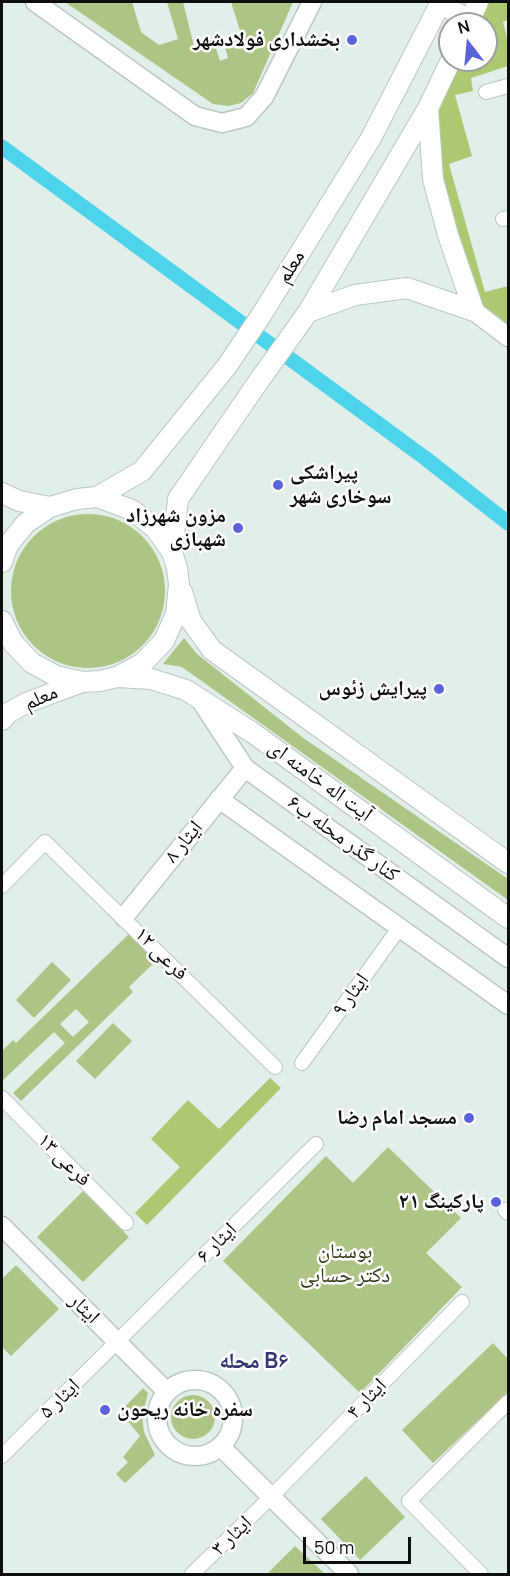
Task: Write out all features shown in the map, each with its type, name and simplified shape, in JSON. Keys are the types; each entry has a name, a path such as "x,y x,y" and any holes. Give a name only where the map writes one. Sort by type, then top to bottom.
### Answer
{"main road":[{"path":"441,2 454,12"},
{"name":"معلم","path":"98,497 142,471 227,366 262,314 370,138 441,2"},
{"name":"معلم","path":"172,552 178,499 308,312 428,108 445,72"},
{"path":"428,108 434,179 448,235 474,310"},
{"path":"308,312 355,295 407,288 474,310"},
{"path":"2,493 19,501 50,507"},
{"path":"2,562 8,545 26,523 50,507 76,499 98,497 132,510 155,528 172,552 179,584 176,614 164,641 143,663 117,677 83,682 56,676 32,663 13,643 2,621"},
{"name":"آیت اله خامنه ای","path":"179,584 191,621 212,650 508,863"},
{"name":"آیت اله خامنه ای","path":"117,677 151,679 186,690 253,733 508,918"},
{"name":"معلم","path":"2,720 26,703 83,682"}],"street":[{"path":"35,2 195,116 222,123 246,117 264,97 312,2"},
{"path":"486,92 508,86"},
{"path":"474,310 508,337"},
{"name":"کنار گذر محله ب۶","path":"200,700 245,768 508,958"},
{"name":"ایثار ۸","path":"124,917 245,768"},
{"path":"219,799 508,1005"},
{"name":"فرعی ۱۲","path":"2,886 45,842 275,1067"},
{"name":"ایثار ۹","path":"302,1063 400,927"},
{"name":"فرعی ۱۳","path":"2,1098 126,1223"},
{"name":"ایثار ۶","path":"118,1342 316,1144"},
{"name":"ایثار","path":"2,1226 167,1392"},
{"name":"ایثار ۴","path":"271,1497 462,1302"},
{"name":"ایثار ۵","path":"2,1456 118,1342"},
{"path":"201,1381 213,1385 222,1392 233,1414 230,1431 220,1446 209,1454 197,1456 178,1452 164,1442 156,1422 157,1411 167,1392 177,1384 201,1381"},
{"path":"481,1575 409,1501 508,1402"},
{"path":"220,1446 349,1575"},
{"name":"ایثار ۳","path":"192,1575 271,1497"}],"green space":[{"path":"65,2 132,2 141,32 159,45 178,39 167,2 183,2 194,46 214,42 220,61 228,58 224,43 242,37 231,2 293,2 253,93 241,103 229,106 213,104"},
{"path":"486,2 508,2 508,20 503,22 508,42 508,66 498,69 498,12 481,12"},
{"path":"456,72 490,72 471,78 473,91 455,95 472,156 449,164 485,292 508,286 508,330 478,309 439,171 436,118"},
{"path":"88,514 117,520 131,527 142,537 152,548 159,562 165,591 159,620 152,634 142,645 131,655 117,662 88,668 59,662 45,655 34,645 24,634 17,620 11,591 17,562 24,548 34,537 45,527 59,520"},
{"path":"184,638 197,654 302,737 508,879 508,900 182,667 163,664"},
{"path":"130,933 157,960 129,987 133,992 21,1101 13,1093 65,1043 54,1032 2,1081 2,1051 13,1040 16,1043","holes":["76,1009 89,1022 73,1037 60,1024"]},
{"path":"52,962 71,980 34,1018 16,1000"},
{"path":"113,1023 132,1041 95,1079 76,1061"},
{"path":"270,1078 281,1088 147,1225 135,1213 180,1167 151,1139 188,1100 219,1129"},
{"name":"بوستان دکتر حسابی","path":"388,1147 461,1218 426,1253 462,1287 360,1393 223,1261 326,1156 353,1183"},
{"path":"83,1191 129,1237 83,1282 37,1237"},
{"path":"16,1265 59,1309 11,1356 2,1347 2,1279"},
{"path":"493,1343 508,1359 508,1392 433,1463 402,1430"},
{"path":"143,1388 148,1393 142,1417 144,1432 155,1455 125,1483 116,1474 128,1462 123,1457 140,1436 120,1412"},
{"path":"193,1395 208,1402 215,1417 208,1432 193,1439 178,1432 171,1417 178,1402"},
{"path":"366,1476 405,1517 360,1560 321,1519"},
{"path":"295,1546 325,1574 267,1574"}],"waterway":[{"path":"2,147 425,458 508,523"}],"place":[{"name":"بخشداری فولادشهر","path":"352,40"},
{"name":"پیراشکی سوخاری شهر","path":"278,485"},
{"name":"مزون شهرزاد شهبازی","path":"238,528"},
{"name":"پیرایش زئوس","path":"439,689"},
{"name":"مسجد امام رضا","path":"469,1118"},
{"name":"پارکینگ ۲۱","path":"496,1202"},
{"name":"سفره خانه ریحون","path":"105,1410"}],"district":[{"name":"محله B۶","path":"254,1362"}]}
